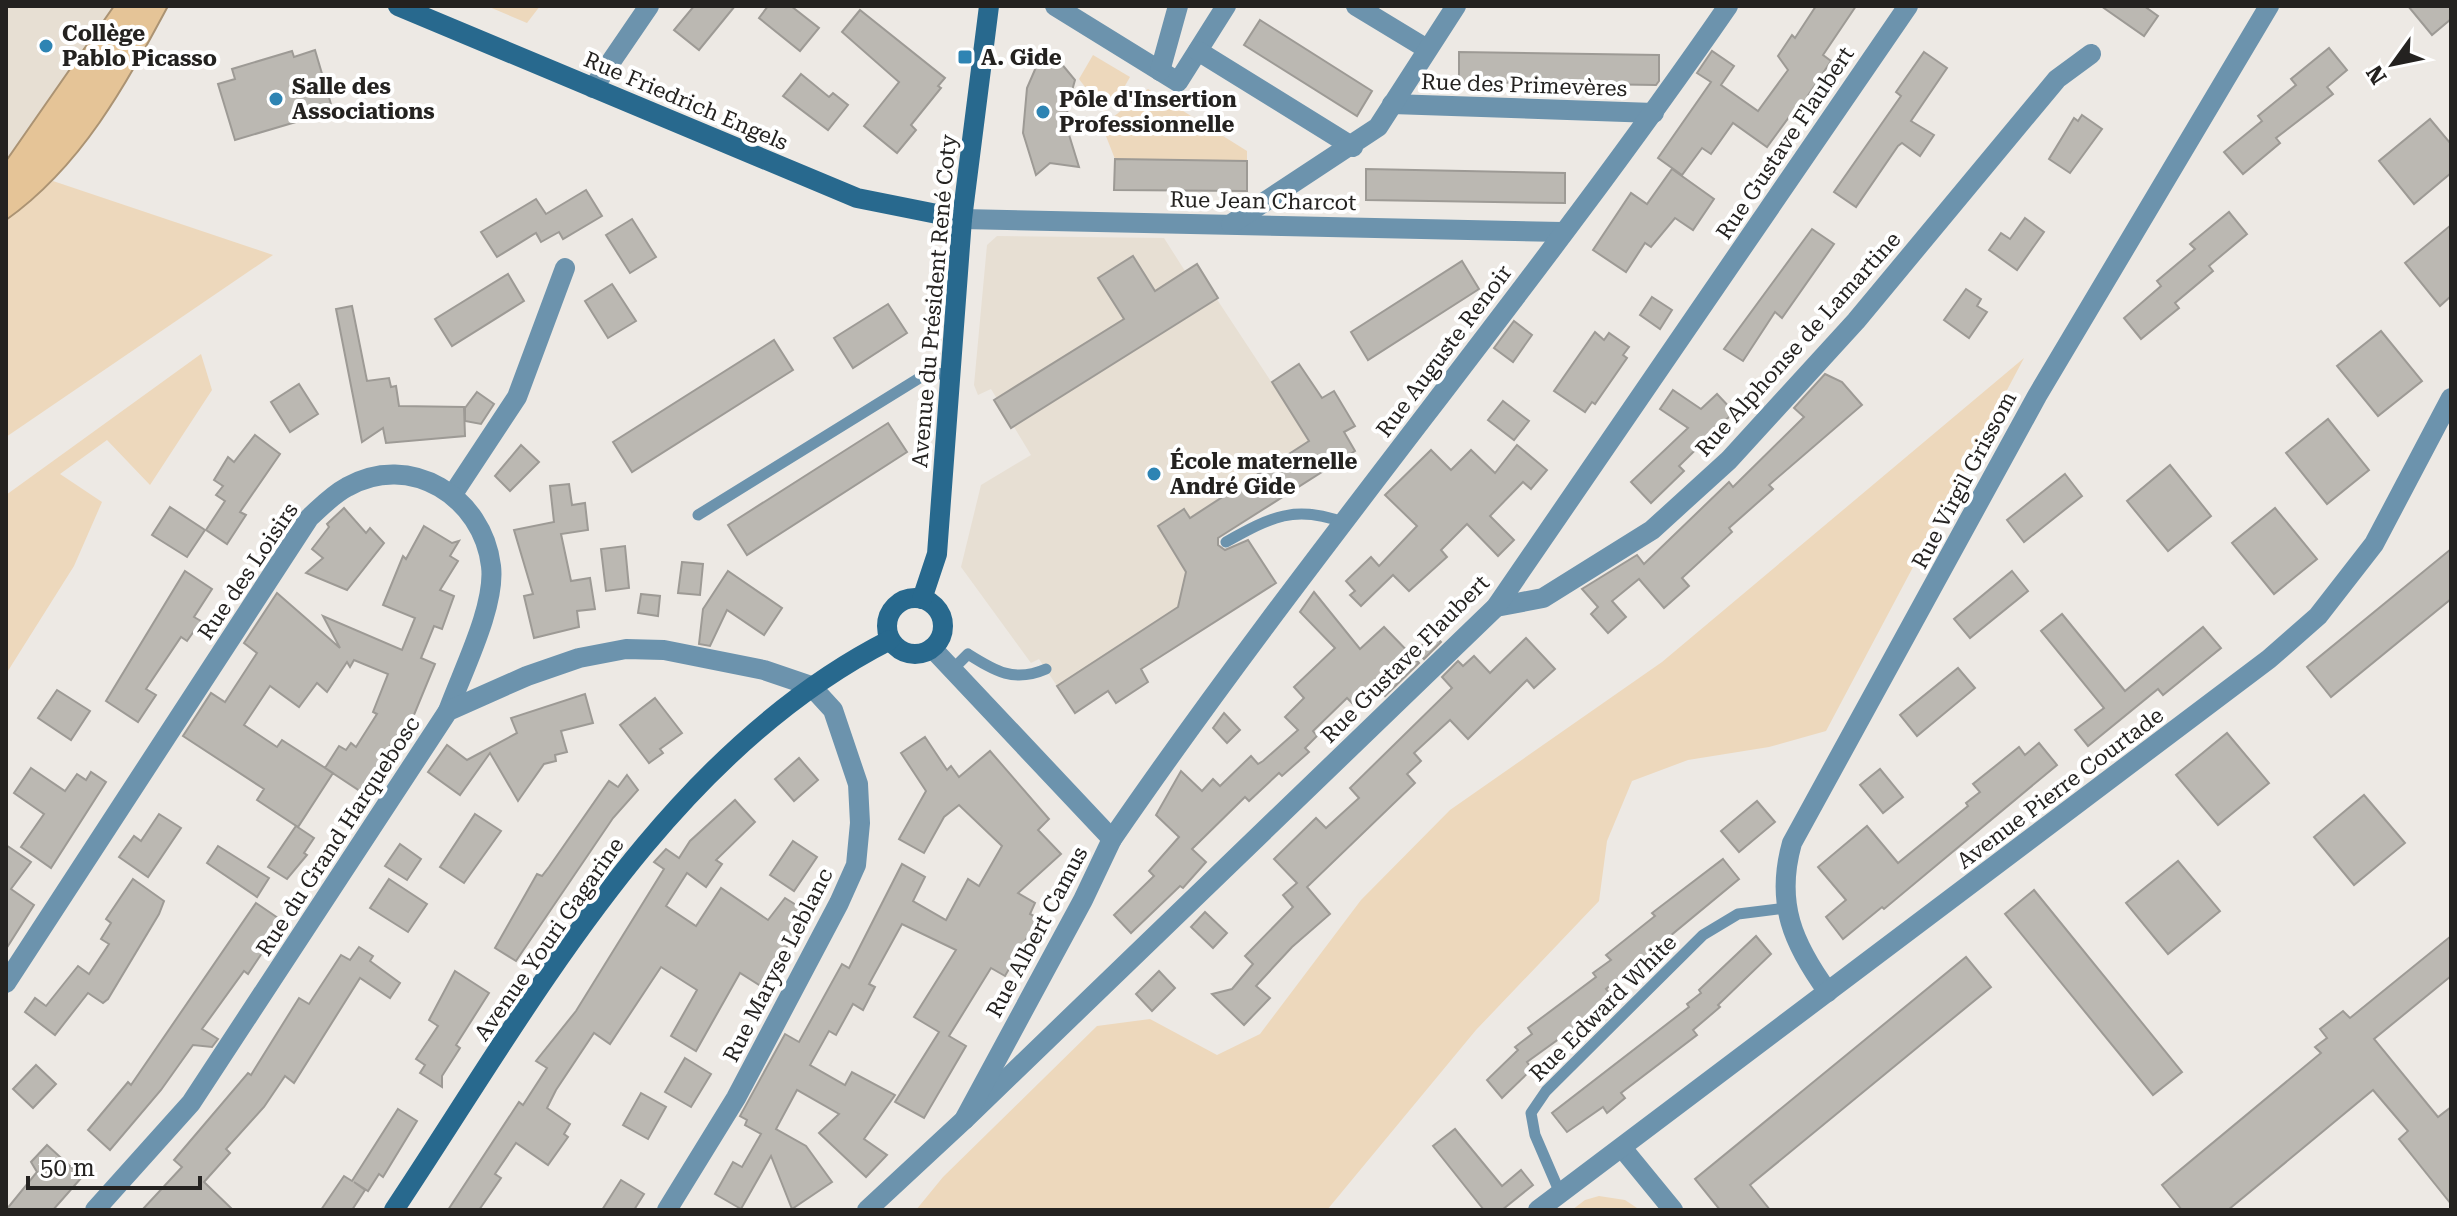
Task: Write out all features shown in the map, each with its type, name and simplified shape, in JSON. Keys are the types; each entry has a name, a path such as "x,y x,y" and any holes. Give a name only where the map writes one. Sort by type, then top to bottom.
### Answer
{"street":[{"name":"Rue Friedrich Engels","path":"398,6 857,198 962,219"},
{"path":"593,88 649,6"},
{"name":"Avenue du Président René Coty","path":"922,599 937,554 962,219 989,6"},
{"path":"1055,6 1178,82 1226,6"},
{"path":"1160,71 1178,6"},
{"path":"1356,6 1427,49"},
{"path":"1231,225 1353,147 1378,127 1456,6"},
{"name":"Rue Auguste Renoir","path":"1112,839 1207,700 1345,523 1654,113 1728,6"},
{"name":"Rue Gustave Flaubert","path":"964,1120 1496,607 1908,6"},
{"name":"Rue Virgil Grissom","path":"1828,992 1802,955 1786,908 1784,871 1792,843 2037,396 2269,6"},
{"path":"1198,51 1353,147"},
{"name":"Rue Alphonse de Lamartine","path":"1496,607 1543,598 1640,537 1729,460 1856,321 2057,79 2091,54"},
{"name":"Rue des Primevères","path":"1392,104 1654,113"},
{"name":"Rue Jean Charcot","path":"962,219 1562,232"},
{"path":"453,494 517,397 565,268"},
{"name":"Avenue Pierre Courtade","path":"1538,1210 2259,668 2318,616 2374,544 2451,398"},
{"name":"Rue des Loisirs","path":"6,983 309,518 348,486 374,477 401,474 426,479 453,494 474,515 492,568 489,599 448,711"},
{"path":"922,599 935,607 942,621 941,636 932,648 909,654 890,640 887,624 893,609 906,600 922,599"},
{"name":"Avenue Youri Gagarine","path":"394,1210 610,886 661,824 713,772 811,686 890,640"},
{"name":"Rue Albert Camus","path":"867,1210 964,1120 1083,900 1112,839 950,672 932,648"},
{"name":"Rue du Grand Harquebosc","path":"95,1210 191,1103 448,711 527,676 579,658 626,649 693,656 764,670 811,686"},
{"name":"Rue Maryse Leblanc","path":"667,1210 736,1098 856,865 860,823 858,784 833,710 811,686"},
{"path":"1623,1149 1673,1210"}],"lane":[{"path":"698,515 921,377 951,372"},
{"path":"1226,542 1264,521 1300,511 1320,513 1345,523"},
{"path":"950,672 968,654 1009,676 1030,676 1046,669"},
{"name":"Rue Edward White","path":"1560,1193 1535,1135 1531,1113 1546,1091 1703,935 1738,914 1786,908"}],"shaded area":[{"name":"Collège Pablo Picasso","path":"6,6 114,6 6,161"},
{"path":"114,6 168,6 118,95 79,150 33,199 6,220 6,161"},
{"path":"487,6 540,6 527,23"},
{"path":"1093,55 1130,77 1118,98 1104,112 1079,79"},
{"path":"1148,89 1247,151 1247,161 1115,159 1102,126"},
{"path":"53,181 273,255 6,437 6,220"},
{"name":"École maternelle André Gide","path":"997,236 1164,238 1185,271 1197,269 1324,462 1197,547 1227,600 1057,686 1039,659 1031,663 961,567 981,485 1031,455 991,389 978,395 974,385 987,245"},
{"path":"201,354 212,390 150,485 107,440 60,474 102,502 74,566 6,674 6,495"},
{"path":"2024,358 1826,731 1769,747 1688,760 1632,781 1607,841 1599,901 1476,1030 1327,1210 916,1210 943,1177 1097,1026 1150,1019 1217,1055 1260,1034 1361,900 1450,810 1662,662"},
{"path":"1599,1196 1625,1200 1640,1210 1572,1210 1585,1200"}],"building":[{"path":"694,6 735,6 699,50 674,30"},
{"path":"768,6 791,6 819,28 800,51 759,18"},
{"path":"1816,6 1856,6 1823,55 1831,61 1807,97 1811,100 1798,117 1792,113 1767,147 1733,123 1711,154 1702,148 1682,175 1658,158 1711,82 1697,73 1712,51 1734,66 1721,85 1758,111 1788,70 1778,56 1792,35 1795,38"},
{"path":"2101,6 2144,6 2158,16 2144,36"},
{"path":"2408,6 2451,6 2451,19 2432,35"},
{"path":"860,10 945,78 938,86 941,88 911,125 916,130 897,153 864,126 899,82 842,32"},
{"path":"1260,20 1372,91 1357,116 1244,45"},
{"path":"2329,48 2347,70 2327,87 2333,94 2276,138 2280,143 2243,174 2224,152 2262,121 2258,116 2296,85 2291,79"},
{"name":"Salle des Associations","path":"315,50 333,111 235,140 218,84 235,79 232,69 292,51 294,57"},
{"path":"1459,52 1659,55 1659,81 1656,85 1459,82"},
{"path":"1924,52 1947,68 1911,121 1934,135 1920,156 1902,143 1898,146 1856,207 1834,192 1901,96 1896,92"},
{"path":"1055,56 1075,80 1066,125 1079,167 1050,163 1036,175 1023,133 1027,88 1040,58"},
{"path":"801,74 829,97 833,93 848,105 828,130 783,96"},
{"path":"2082,115 2102,129 2070,173 2049,159 2074,118 2078,121"},
{"path":"2430,119 2451,144 2451,173 2414,204 2379,161"},
{"path":"1115,159 1247,161 1247,191 1114,190"},
{"path":"1366,169 1565,173 1565,203 1366,200"},
{"path":"1672,169 1714,199 1693,230 1675,218 1651,247 1645,243 1626,272 1593,250 1631,193 1647,204"},
{"path":"586,190 602,216 563,239 559,232 541,242 536,233 497,257 481,232 536,199 546,214"},
{"path":"2229,212 2247,234 2209,266 2213,271 2175,303 2179,308 2141,339 2124,318 2161,286 2157,281 2195,249 2190,244"},
{"path":"2025,218 2044,232 2017,270 1989,250 2001,233 2010,239"},
{"path":"632,219 656,257 630,273 606,235"},
{"path":"2451,225 2451,296 2440,306 2405,263"},
{"path":"1812,229 1834,244 1782,318 1775,312 1743,361 1724,349"},
{"path":"1133,256 1155,291 1197,264 1218,298 1011,428 994,400 1124,319 1098,278"},
{"path":"1462,261 1479,289 1368,360 1351,332"},
{"path":"508,274 524,301 452,346 435,319"},
{"path":"612,284 636,321 608,338 585,301"},
{"path":"1966,289 1981,299 1977,306 1987,312 1969,338 1944,320"},
{"path":"1652,297 1672,310 1660,329 1640,315"},
{"path":"888,304 907,333 853,368 834,338"},
{"path":"352,306 367,381 389,378 391,387 396,386 399,406 464,407 465,436 386,443 383,428 362,442 336,309"},
{"path":"1514,321 1532,335 1513,362 1494,348"},
{"path":"2381,331 2422,381 2378,416 2337,366"},
{"path":"1595,332 1604,340 1609,333 1629,347 1623,355 1627,358 1595,404 1592,402 1585,412 1554,391"},
{"path":"774,340 793,370 632,472 613,442"},
{"path":"1299,364 1322,398 1334,391 1355,426 1344,432 1355,451 1218,538 1218,545 1225,550 1248,540 1276,583 1141,669 1148,682 1116,703 1108,691 1075,713 1057,686 1178,607 1186,572 1158,526 1184,509 1190,518 1309,441 1272,382"},
{"path":"1825,374 1842,382 1862,405 1769,485 1773,489 1729,528 1732,532 1682,578 1689,586 1664,608 1639,579 1612,601 1626,617 1608,633 1591,614 1598,607 1582,589 1637,555 1644,564 1729,482 1733,487 1804,417 1794,408"},
{"path":"299,384 318,414 290,432 271,402"},
{"path":"1673,390 1701,409 1717,394 1734,412 1679,466 1684,471 1651,503 1631,482 1688,428 1660,409"},
{"path":"477,392 494,404 481,424 465,421 465,408"},
{"path":"1503,401 1529,421 1514,440 1488,420"},
{"path":"2328,419 2369,470 2327,504 2286,453"},
{"path":"888,423 907,452 747,555 728,525"},
{"path":"255,435 280,454 240,512 246,515 227,544 206,530 225,501 216,495 223,486 214,480 228,457 234,462"},
{"path":"521,445 539,462 510,491 495,476"},
{"path":"1517,445 1547,470 1531,489 1523,482 1490,516 1514,540 1498,556 1467,524 1441,550 1447,557 1409,591 1393,575 1361,606 1350,595 1355,591 1346,581 1371,557 1379,566 1417,526 1385,495 1431,450 1451,470 1471,450 1495,473"},
{"path":"2170,465 2211,516 2168,551 2127,501"},
{"path":"2065,474 2082,496 2024,542 2007,520"},
{"path":"569,484 572,505 585,503 588,530 561,534 571,581 590,578 595,609 577,611 579,627 534,638 524,596 533,594 514,530 554,522 550,486"},
{"path":"170,507 205,530 187,557 152,535"},
{"path":"344,508 366,533 370,528 384,543 347,590 306,573 323,558 312,549 329,527 327,524"},
{"path":"2275,508 2317,559 2274,594 2232,543"},
{"path":"424,526 452,543 459,541 450,556 458,561 440,590 454,596 442,629 434,626 421,658 435,664 409,727 404,725 360,791 333,773 298,827 257,800 264,789 183,736 211,693 225,702 257,653 244,643 277,593 340,648 323,616 402,650 415,618 383,605 403,556 406,559","holes":["354,660 388,674 373,712 377,714 356,747 351,743 346,750 339,746 325,768 282,740 277,747 244,725 270,686 299,707 317,683 327,692 347,662 350,667"]},
{"path":"625,546 629,588 606,591 601,549"},
{"path":"2451,549 2451,599 2331,697 2307,667"},
{"path":"682,562 703,564 700,595 678,593"},
{"path":"185,571 212,589 194,617 201,621 187,641 181,637 146,689 156,695 138,722 106,701"},
{"path":"728,571 782,608 764,635 727,610 710,646 699,644 703,609"},
{"path":"2012,571 2028,591 1970,638 1954,619"},
{"path":"1314,592 1360,649 1384,627 1419,663 1385,696 1374,685 1354,705 1347,698 1313,731 1317,736 1305,748 1309,752 1282,776 1279,773 1249,801 1245,797 1192,849 1206,862 1183,888 1180,886 1131,933 1114,915 1154,876 1149,871 1179,837 1156,815 1181,771 1202,791 1213,779 1220,786 1251,756 1258,764 1298,730 1285,717 1304,698 1294,687 1335,648 1300,612"},
{"path":"641,594 660,596 658,616 638,613"},
{"path":"2062,614 2125,691 2203,627 2221,648 2163,695 2158,689 2088,746 2075,730 2104,708 2041,631"},
{"path":"1433,634 1441,642 1424,659 1416,651"},
{"path":"1526,638 1555,669 1534,688 1527,680 1468,739 1450,720 1414,753 1421,761 1407,774 1415,783 1307,887 1330,914 1292,947 1256,986 1270,998 1244,1025 1212,994 1232,989 1253,964 1245,956 1293,907 1283,895 1297,883 1274,859 1316,818 1326,828 1359,798 1350,788 1452,688 1442,677 1458,661 1463,666 1474,656 1490,673"},
{"path":"1958,668 1975,688 1917,736 1900,715"},
{"path":"57,690 90,711 71,740 38,718"},
{"path":"585,694 593,723 561,731 567,752 555,755 556,761 544,764 518,801 490,753 460,795 428,772 447,745 467,760 517,733 511,718"},
{"path":"655,698 682,733 660,749 663,753 649,763 620,725"},
{"path":"1224,713 1240,730 1227,743 1213,728"},
{"path":"2227,733 2269,783 2218,825 2176,775"},
{"path":"925,737 947,770 951,766 959,777 990,751 1049,819 1038,830 1061,854 1018,893 1035,903 1030,914 1038,918 1005,976 991,968 949,1036 966,1046 924,1118 895,1102 939,1032 914,1017 956,950 902,924 869,984 875,987 863,1010 853,1004 836,1035 829,1031 810,1065 845,1085 852,1072 895,1095 864,1139 887,1155 866,1177 819,1133 839,1114 797,1090 776,1129 806,1146 832,1182 792,1209 771,1156 741,1209 715,1194 733,1162 742,1167 761,1134 745,1125 747,1120 740,1116 785,1034 799,1042 842,964 849,968 902,864 925,877 913,901 946,920 968,879 979,886 1002,846 959,805 944,817 924,853 899,839 926,791 901,753"},
{"path":"2039,743 2057,765 1884,909 1882,907 1843,939 1826,917 1846,900 1818,867 1867,826 1898,863 1968,806 1966,803 1980,792 1973,784 2019,747 2025,755"},
{"path":"799,758 818,780 794,801 775,779"},
{"path":"31,768 65,791 77,774 86,780 91,772 106,782 51,868 21,847 44,814 14,793"},
{"path":"1880,769 1903,797 1883,813 1860,785"},
{"path":"627,775 638,790 613,818 516,961 495,948 537,874 542,876 549,867 609,781 618,787"},
{"path":"2364,795 2405,843 2354,885 2314,837"},
{"path":"735,800 755,822 716,860 722,864 706,887 687,873 666,906 696,926 721,888 768,920 785,898 809,913 780,957 786,960 767,990 740,973 696,1051 671,1036 697,990 661,967 610,1044 594,1033 556,1090 547,1108 570,1124 564,1134 568,1137 548,1165 516,1143 495,1174 501,1178 479,1210 448,1210 519,1102 523,1105 547,1068 536,1061 576,1011 664,869 654,862 666,849 679,858 690,841"},
{"path":"1757,801 1775,822 1739,852 1721,831"},
{"path":"159,814 181,828 148,877 119,857 134,836 141,841"},
{"path":"475,814 501,831 464,883 440,867"},
{"path":"296,826 314,838 304,853 307,855 287,879 268,867"},
{"path":"793,841 817,857 794,891 770,875"},
{"path":"400,844 421,859 407,880 385,866"},
{"path":"6,845 31,862 11,889 34,905 6,949"},
{"path":"218,846 269,878 257,897 207,863"},
{"path":"1723,859 1739,879 1606,989 1611,995 1596,1007 1599,1010 1527,1062 1532,1069 1502,1098 1487,1080 1518,1050 1515,1047 1532,1034 1528,1028 1596,977 1593,973 1611,960 1606,955 1655,916 1652,913"},
{"path":"2178,861 2220,911 2168,954 2126,903"},
{"path":"133,879 164,901 159,914 108,999 103,1003 88,993 55,1035 25,1012 35,998 46,1006 78,966 89,974 109,944 101,939 111,923 106,919"},
{"path":"389,879 427,904 408,932 370,908"},
{"path":"2034,890 2182,1072 2153,1095 2005,914"},
{"path":"256,903 278,918 273,926 278,929 248,974 244,971 202,1029 218,1039 212,1047 193,1045 161,1090 110,1150 88,1130 128,1082 131,1085"},
{"path":"1205,912 1227,933 1213,948 1191,927"},
{"path":"1756,936 1771,954 1693,1030 1697,1035 1621,1093 1625,1098 1607,1113 1603,1107 1567,1132 1552,1113 1689,1007 1687,1004 1701,993 1699,990"},
{"path":"2451,936 2451,976 2374,1039 2438,1117 2451,1107 2451,1204 2399,1139 2408,1131 2373,1090 2228,1210 2182,1210 2162,1185 2321,1053 2315,1047 2327,1038 2320,1029 2343,1011 2350,1018"},
{"path":"359,947 373,956 370,961 400,983 390,998 360,978 294,1083 285,1076 264,1107 226,1149 230,1153 204,1182 233,1210 142,1210 182,1167 174,1160 248,1073 251,1075 299,998 309,1004 341,955 350,960"},
{"path":"1966,957 1991,987 1750,1185 1770,1210 1720,1210 1695,1179"},
{"path":"455,971 489,993 456,1045 460,1048 442,1076 442,1087 420,1073 425,1065 416,1059 438,1026 429,1020"},
{"path":"1159,971 1175,988 1152,1011 1136,994"},
{"path":"685,1058 711,1074 691,1107 665,1092"},
{"path":"36,1065 56,1084 33,1108 13,1089"},
{"path":"641,1093 666,1107 648,1139 623,1125"},
{"path":"398,1109 417,1121 383,1177 379,1174 368,1191 354,1182 365,1190 352,1210 321,1210 344,1176 352,1181"},
{"path":"1455,1129 1502,1186 1521,1170 1533,1185 1502,1210 1484,1210 1433,1146"},
{"path":"47,1145 82,1177 53,1210 6,1210 37,1172 31,1162"},
{"path":"621,1180 644,1194 634,1210 602,1210"}],"place":[{"name":"Collège Pablo Picasso","path":"46,46"},
{"name":"A. Gide","path":"965,57"},
{"name":"Salle des Associations","path":"276,99"},
{"name":"Pôle d'Insertion Professionnelle","path":"1043,112"},
{"name":"École maternelle André Gide","path":"1154,474"}]}
